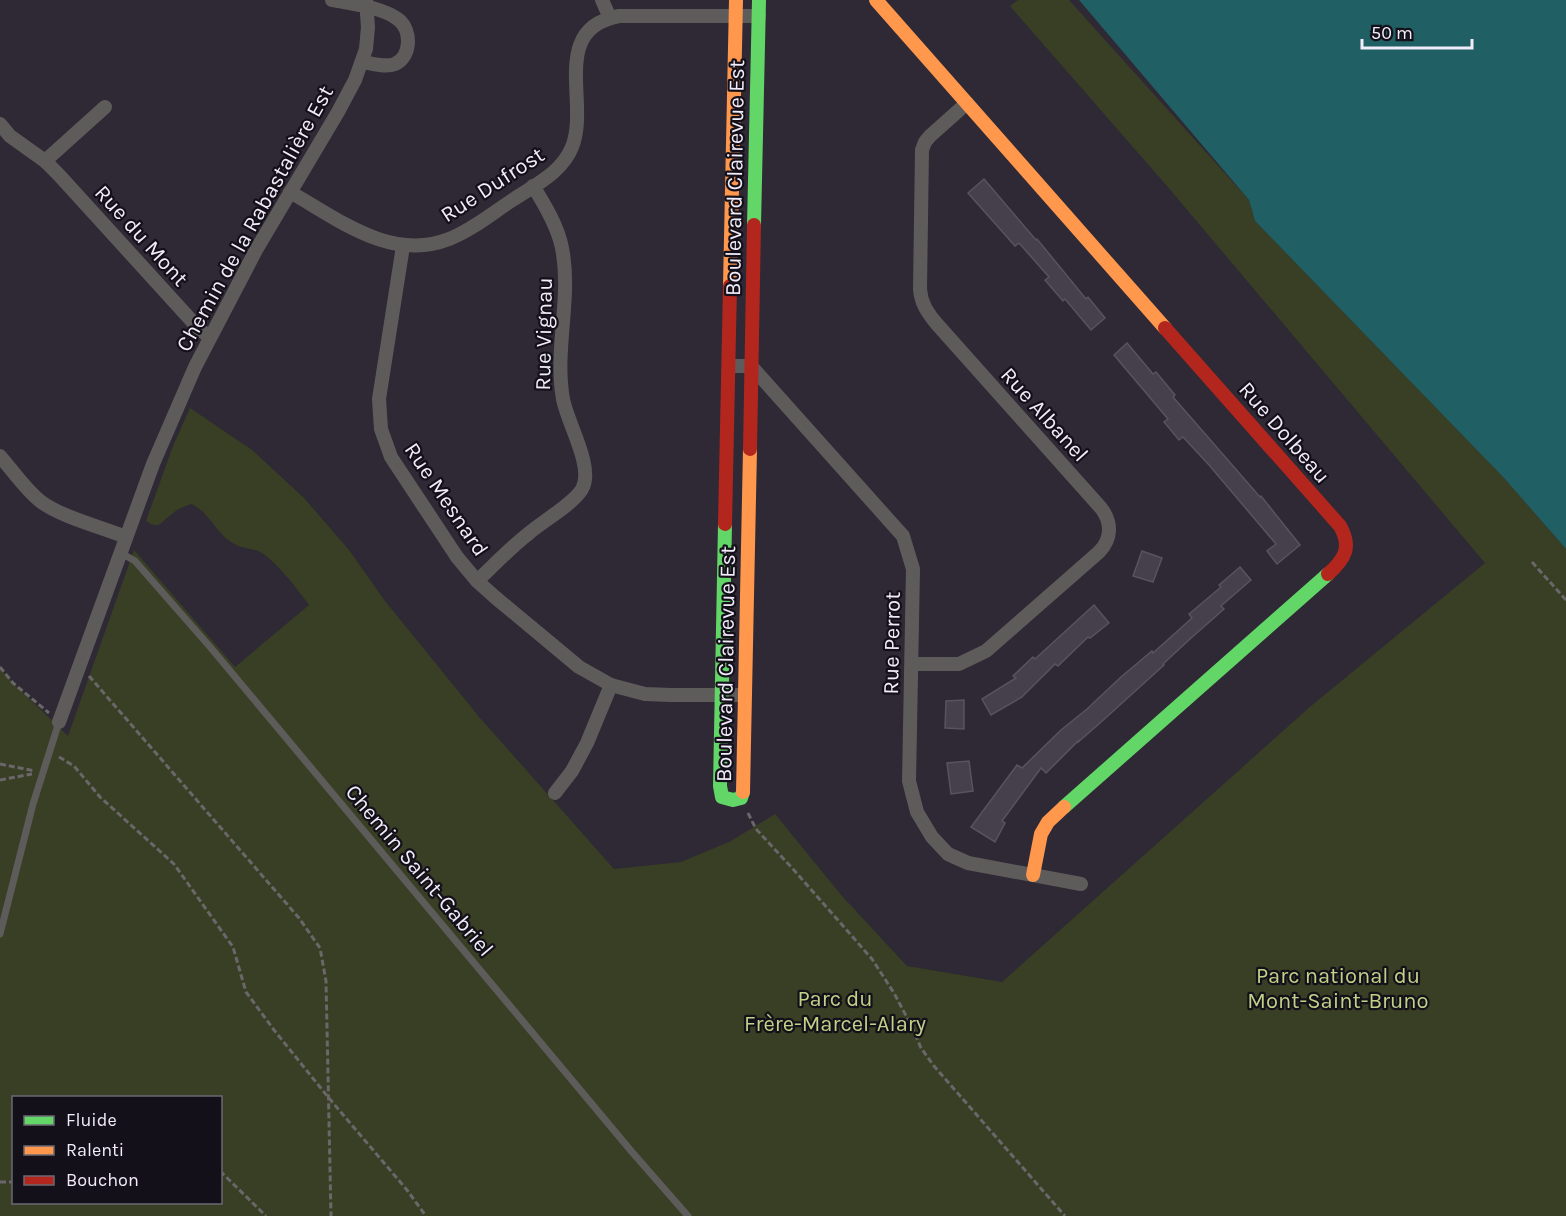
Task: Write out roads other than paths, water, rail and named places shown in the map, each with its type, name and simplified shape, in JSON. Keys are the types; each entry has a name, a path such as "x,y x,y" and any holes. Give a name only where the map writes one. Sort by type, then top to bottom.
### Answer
{"street":[{"path":"332,0 367,4 399,20 406,31 407,45 404,56 395,64 388,66 362,62"},
{"path":"602,0 610,18 626,15 759,16"},
{"name":"Boulevard Clairevue Est","path":"736,0 720,792 722,797 729,800 741,798 744,790 759,0"},
{"name":"Rue Dolbeau","path":"876,0 1340,526 1347,544 1344,559 1337,567 1051,819 1041,834 1033,875"},
{"name":"Chemin de la Rabastalière Est","path":"59,722 126,537 181,397 246,268 343,104 362,62 367,35 367,4"},
{"name":"Rue Dufrost","path":"290,192 364,234 403,246 424,246 450,238 473,227 560,166 572,148 576,134 575,76 578,50 591,29 610,18"},
{"name":"Rue Albanel","path":"912,664 958,664 986,651 1099,552 1105,545 1109,531 1107,517 1101,508 936,322 922,301 920,289 922,150 930,136 967,103"},
{"path":"45,160 105,107"},
{"name":"Rue du Mont","path":"0,124 16,141 45,160 200,330 210,337"},
{"name":"Rue Vignau","path":"477,581 527,534 578,495 585,482 585,468 563,400 560,371 566,286 562,246 544,204 533,186"},
{"name":"Rue Mesnard","path":"403,246 379,399 381,429 396,465 457,557 477,581 595,678 645,694 745,695"},
{"path":"729,366 751,366"},
{"name":"Rue Perrot","path":"751,366 903,536 913,569 909,781 917,812 932,837 948,854 969,863 1081,884"},
{"path":"0,456 27,489 46,505 126,537"},
{"path":"555,793 572,771 587,744 611,685"}],"lane":[{"name":"Chemin Saint-Gabriel","path":"120,553 135,561 211,648 688,1216"},
{"path":"0,934 59,722"}],"park label":[{"name":"Parc national du Mont-Saint-Bruno","path":"1338,988"},
{"name":"Parc du Frère-Marcel-Alary","path":"835,1010"}]}
